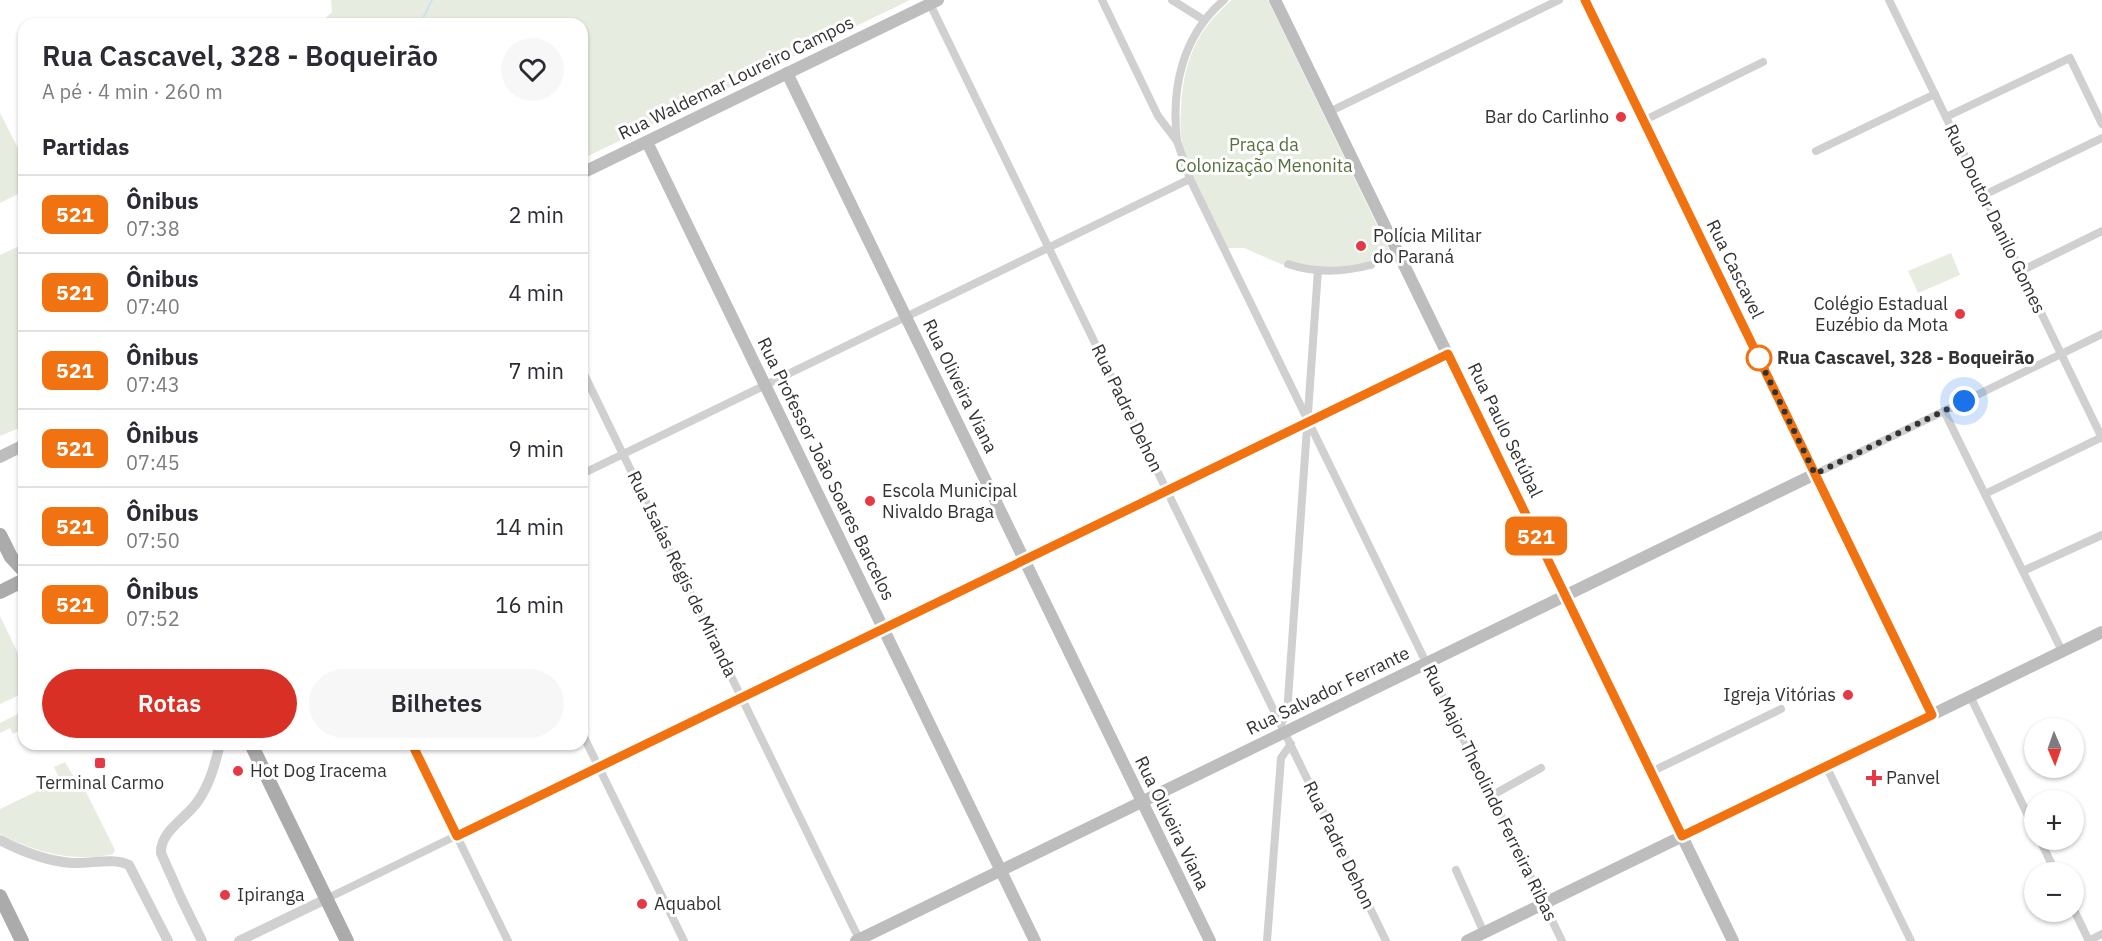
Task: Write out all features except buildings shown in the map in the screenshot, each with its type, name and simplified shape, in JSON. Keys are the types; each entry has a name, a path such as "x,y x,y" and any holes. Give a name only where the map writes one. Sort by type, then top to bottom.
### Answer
{"main road":[{"name":"Rua Paulo Setúbal","path":"1275,0 1733,941"},
{"name":"Rua Cascavel","path":"1585,0 1932,715"},
{"name":"Rua Waldemar Loureiro Campos","path":"588,170 934,2"},
{"name":"Rua Oliveira Viana","path":"787,74 1210,941"},
{"name":"Rua Professor João Soares Barcelos","path":"647,142 1035,941"},
{"path":"0,457 18,448"},
{"name":"Rua Salvador Ferrante","path":"858,940 1142,802 1283,728 1426,663 1815,474"},
{"path":"0,535 11,557 18,565"},
{"path":"0,592 18,583"},
{"path":"1467,941 2102,632"},
{"path":"254,750 347,941"},
{"path":"0,896 22,941"}],"street":[{"name":"Rua Major Theolindo Ferreira Ribas","path":"1102,0 1158,116 1177,141 1190,179 1562,941"},
{"path":"1172,0 1204,20"},
{"path":"1177,141 1175,113 1178,78 1187,49 1204,20 1224,0"},
{"path":"1329,112 1559,0"},
{"name":"Rua Doutor Danilo Gomes","path":"1889,0 2102,437"},
{"name":"Rua Padre Dehon","path":"934,2 1049,248 1386,941"},
{"path":"1946,117 2070,58 2102,124"},
{"path":"1643,121 1763,62"},
{"path":"1816,151 1935,94"},
{"path":"1984,195 2102,138"},
{"path":"588,471 1190,179"},
{"path":"2021,271 2102,231"},
{"path":"1288,264 1318,270 1352,269 1371,265"},
{"path":"1283,728 1287,714 1318,270"},
{"path":"1815,474 2102,334"},
{"path":"239,941 1448,354"},
{"name":"Rua Isaías Régis de Miranda","path":"588,382 858,940"},
{"path":"1944,411 2062,651"},
{"path":"1985,494 2102,437"},
{"path":"2023,571 2102,535"},
{"path":"1970,696 2024,807"},
{"path":"1651,771 1781,709"},
{"path":"1267,941 1281,758 1291,744"},
{"path":"588,746 684,941"},
{"path":"202,941 161,853 163,840 190,812 204,792 218,750"},
{"path":"415,750 508,941"},
{"path":"1826,766 1911,941"},
{"path":"1491,796 1541,768"},
{"path":"0,840 28,853 57,861 80,863 120,861 132,867 168,941"},
{"path":"1456,870 1484,933"},
{"path":"2079,922 2088,941 2102,934"}],"green space":[{"path":"331,0 910,0 588,156 588,18 326,18 332,12"},
{"name":"Praça da Colonização Menonita","path":"1232,0 1268,0 1391,254 1370,264 1349,268 1328,268 1285,260 1283,265 1244,248 1227,248 1189,167 1182,144 1180,120 1182,92 1194,48 1209,23"},
{"path":"0,113 18,148 18,194 0,203"},
{"path":"18,247 18,428 0,436 0,255"},
{"path":"1951,253 1960,275 1918,293 1908,271"},
{"path":"0,616 18,654 18,696 0,704"},
{"path":"18,714 18,731 13,734 10,728 0,733 0,723"},
{"path":"65,762 82,784 115,850 113,854 84,857 55,854 27,846 0,834 0,809 60,780 54,767"}],"waterway":[{"path":"423,18 432,0"}],"bus line":[{"name":"521","path":"415,750 457,836 1448,354 1682,836 1932,715 1585,0"}],"place":[{"name":"Bar do Carlinho","path":"1621,117"},
{"name":"Polícia Militar do Paraná","path":"1361,246"},
{"name":"Colégio Estadual Euzébio da Mota","path":"1960,314"},
{"name":"Rua Cascavel, 328 - Boqueirão","path":"1759,358"},
{"name":"Escola Municipal Nivaldo Braga","path":"870,501"},
{"name":"Igreja Vitórias","path":"1848,695"},
{"name":"Terminal Carmo","path":"100,763"},
{"name":"Hot Dog Iracema","path":"238,771"},
{"name":"Panvel","path":"1874,778"},
{"name":"Ipiranga","path":"225,895"},
{"name":"Aquabol","path":"642,904"}],"route":[{"path":"1759,358 1755,351 1815,474 1964,401"}]}
